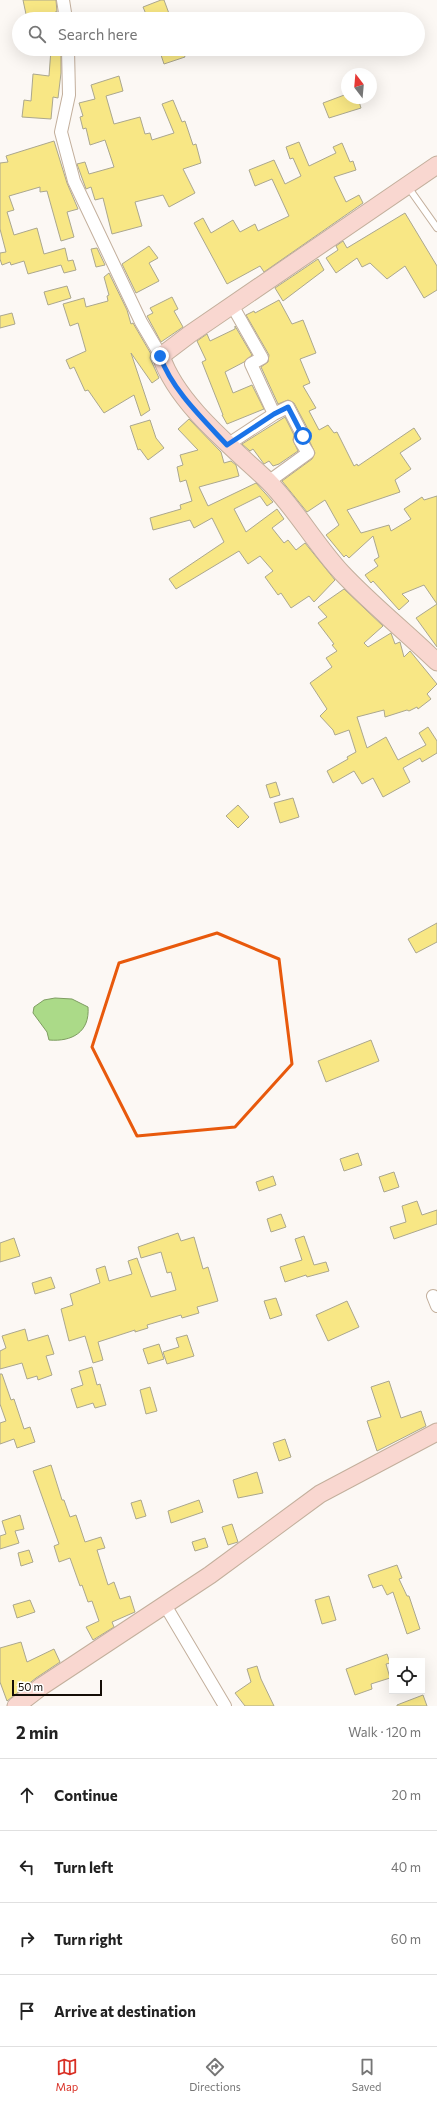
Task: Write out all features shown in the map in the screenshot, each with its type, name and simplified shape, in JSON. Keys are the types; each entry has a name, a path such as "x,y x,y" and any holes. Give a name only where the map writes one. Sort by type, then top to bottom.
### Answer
{"main road":[{"path":"437,166 232,305 160,356 172,380 201,416 227,445 268,482 291,508 342,573 437,662"},
{"path":"16,1706 42,1686 210,1575 320,1494 437,1432"}],"street":[{"path":"63,0 65,12"},
{"path":"68,56 69,95 61,132 74,182 141,322 160,356"},
{"path":"232,305 262,358 251,364 274,414"},
{"path":"227,445 274,414 288,407 303,436 300,440 308,453 268,482"},
{"path":"165,1605 225,1706"}],"lane":[{"path":"407,186 437,228"}],"highlighted area":[{"path":"217,933 279,959 292,1064 235,1127 137,1136 92,1047 119,963"}],"shaded area":[{"path":"55,998 72,999 88,1007 86,1023 78,1034 65,1039 49,1040 47,1032 33,1013 34,1007 44,1000"}],"building":[{"path":"23,0 56,0 57,12 26,12"},
{"path":"164,0 168,12 145,12 143,7"},
{"path":"50,56 61,56 61,73 58,98 53,97 51,119 22,117 24,100 31,101 33,74 49,76"},
{"path":"161,56 185,57 164,64"},
{"path":"119,76 123,91 106,96 114,124 140,117 145,134 150,133 152,140 174,133 162,104 173,100 182,122 185,121 193,145 196,144 201,163 183,169 195,193 169,207 163,195 135,202 142,226 112,234 103,198 95,200 91,187 86,189 77,164 85,162 89,174 114,167 105,140 90,145 86,128 83,129 80,117 83,116 79,103 95,99 91,85"},
{"path":"341,96 341,104 360,104 361,108 329,118 323,103"},
{"path":"54,141 67,183 78,209 67,212 74,237 61,241 47,191 40,192 40,187 9,196 14,210 7,212 14,235 37,228 44,254 65,248 68,261 73,260 76,270 64,273 61,265 28,274 24,261 11,265 10,262 2,265 0,259 0,253 6,252 0,229 0,163 8,162 6,156"},
{"path":"299,142 309,166 336,153 333,147 342,143 350,162 353,161 356,170 334,177 346,202 359,195 363,203 264,272 260,266 227,284 194,223 203,218 211,233 233,220 240,232 255,224 258,231 289,216 272,179 255,186 249,170 274,160 285,184 301,176 293,158 290,159 286,147"},
{"path":"405,213 437,266 437,290 424,298 405,266 387,279 370,263 362,267 357,258 336,273 326,258 338,250 336,246 343,241 347,248"},
{"path":"149,246 158,258 149,263 159,281 136,293 122,264"},
{"path":"97,248 105,265 96,267 91,249"},
{"path":"318,259 324,270 283,301 275,288"},
{"path":"109,273 127,310 131,324 133,323 151,354 150,358 159,378 152,383 131,353 150,410 141,416 134,395 104,413 88,390 85,391 74,367 70,369 66,360 86,351 78,323 70,326 63,304 84,298 86,307 108,301 107,296 109,295 104,277"},
{"path":"67,286 71,298 48,305 44,292"},
{"path":"172,297 178,309 174,311 183,327 161,342 147,316 153,313 150,308"},
{"path":"279,300 292,324 303,320 316,353 300,359 310,383 303,386 316,408 309,411 319,430 328,425 334,433 337,432 354,466 357,464 358,466 414,428 421,439 400,453 411,469 395,480 400,492 347,510 361,533 389,525 391,531 411,519 404,509 422,497 424,500 437,496 437,604 424,585 402,594 409,601 399,610 373,581 371,583 365,575 378,566 374,560 379,557 373,536 349,558 346,555 344,557 326,535 339,525 325,500 307,512 282,481 312,459 315,453 309,440 310,433 294,403 288,400 278,404 261,367 268,362 269,355 246,315 254,311 255,313"},
{"path":"12,313 15,324 0,328 0,316"},
{"path":"235,326 252,355 244,362 225,372 233,393 252,385 264,409 227,424 222,415 202,362 206,360 197,341 207,334 210,341 235,329"},
{"path":"285,417 294,435 293,440 298,451 279,464 273,466 269,461 264,464 253,449 250,451 242,444"},
{"path":"189,419 221,452 224,463 231,461 236,465 239,476 199,487 208,506 256,483 273,502 267,506 260,496 234,509 246,532 277,509 284,519 272,528 284,543 288,540 296,550 305,543 335,580 314,602 309,596 291,608 281,593 278,595 265,577 273,571 260,556 248,564 239,551 176,589 169,579 224,542 212,518 194,528 190,520 153,530 150,518 181,509 180,505 192,501 186,480 180,482 177,467 183,465 180,455 198,450 178,429"},
{"path":"150,420 156,438 164,448 148,460 140,449 138,450 130,426"},
{"path":"344,589 383,626 364,643 368,647 391,633 395,644 400,642 404,657 410,651 437,684 427,694 431,699 418,709 417,707 409,711 407,710 385,717 384,710 357,717 367,748 386,737 398,760 426,745 419,733 428,727 437,741 437,753 422,762 420,758 403,768 410,782 383,797 373,778 362,784 354,771 333,783 327,771 348,759 347,757 356,752 349,730 335,735 333,730 320,716 327,709 310,683 332,667 326,658 337,651 332,645 334,644 318,623 327,617 318,607"},
{"path":"437,604 437,647 416,618"},
{"path":"276,782 280,795 270,798 266,785"},
{"path":"293,798 299,817 280,823 274,803"},
{"path":"238,805 249,817 238,828 226,816"},
{"path":"437,923 437,942 416,953 408,939"},
{"path":"371,1040 379,1061 326,1082 318,1061"},
{"path":"358,1153 362,1165 344,1171 340,1159"},
{"path":"394,1172 399,1187 384,1192 379,1177"},
{"path":"273,1176 276,1185 259,1191 256,1182"},
{"path":"417,1201 422,1215 437,1210 437,1224 394,1239 390,1227 406,1222 402,1206"},
{"path":"281,1214 286,1227 271,1232 267,1219"},
{"path":"178,1233 181,1241 194,1237 203,1269 208,1267 218,1301 197,1307 199,1313 182,1318 181,1315 147,1325 148,1328 135,1332 135,1330 98,1342 103,1360 93,1363 85,1336 69,1341 61,1309 73,1305 70,1294 100,1283 96,1269 105,1266 109,1281 132,1274 128,1261 137,1258 151,1297 176,1290 171,1272 167,1273 161,1252 141,1258 138,1247"},
{"path":"304,1236 314,1265 326,1262 329,1271 307,1277 306,1275 285,1282 280,1267 302,1260 295,1239"},
{"path":"14,1238 20,1256 0,1262 0,1243"},
{"path":"51,1277 55,1288 35,1294 32,1283"},
{"path":"276,1298 282,1315 270,1319 264,1301"},
{"path":"347,1301 359,1327 328,1341 316,1315"},
{"path":"25,1329 28,1341 48,1335 54,1354 46,1356 52,1375 38,1380 37,1376 27,1379 22,1363 0,1369 0,1351 6,1348 2,1336"},
{"path":"187,1335 194,1356 167,1364 163,1352 179,1347 176,1338"},
{"path":"159,1344 164,1359 148,1364 143,1349"},
{"path":"92,1367 97,1385 100,1384 106,1405 95,1408 93,1403 77,1408 71,1389 83,1385 79,1371"},
{"path":"0,1374 2,1374 11,1400 14,1399 24,1429 30,1427 35,1442 17,1448 14,1439 0,1444 0,1423 6,1421 0,1404"},
{"path":"389,1381 401,1418 421,1411 426,1426 377,1451 367,1421 381,1417 371,1387"},
{"path":"150,1387 157,1411 146,1414 140,1390"},
{"path":"285,1439 291,1457 279,1461 273,1443"},
{"path":"51,1465 62,1500 64,1500 70,1517 76,1515 85,1542 101,1537 105,1548 97,1550 108,1585 114,1582 120,1599 130,1596 135,1612 112,1622 114,1627 93,1640 86,1627 99,1621 92,1601 88,1602 82,1585 80,1586 70,1558 59,1562 54,1546 59,1544 33,1471"},
{"path":"257,1472 263,1493 238,1498 233,1480"},
{"path":"141,1500 146,1516 136,1519 131,1503"},
{"path":"199,1500 203,1512 171,1523 168,1511"},
{"path":"20,1515 24,1529 15,1531 19,1543 0,1549 0,1536 6,1534 2,1521"},
{"path":"232,1524 238,1542 228,1545 222,1527"},
{"path":"205,1538 208,1547 195,1551 192,1542"},
{"path":"29,1550 33,1562 21,1566 18,1553"},
{"path":"397,1565 402,1578 399,1579 407,1596 409,1596 420,1629 407,1634 393,1592 387,1595 382,1585 373,1588 368,1575"},
{"path":"329,1596 336,1620 322,1624 315,1600"},
{"path":"30,1600 35,1612 17,1618 13,1605"},
{"path":"21,1642 27,1662 54,1649 60,1662 36,1678 7,1701 0,1682 0,1648"},
{"path":"387,1654 389,1663 386,1664 389,1678 371,1684 372,1689 355,1695 346,1669"},
{"path":"257,1666 261,1679 274,1706 245,1706 235,1693 251,1682 247,1669"},
{"path":"423,1695 427,1706 397,1706 397,1705"}],"route":[{"path":"160,356 172,380 227,445 274,414 288,407 303,436"}]}
